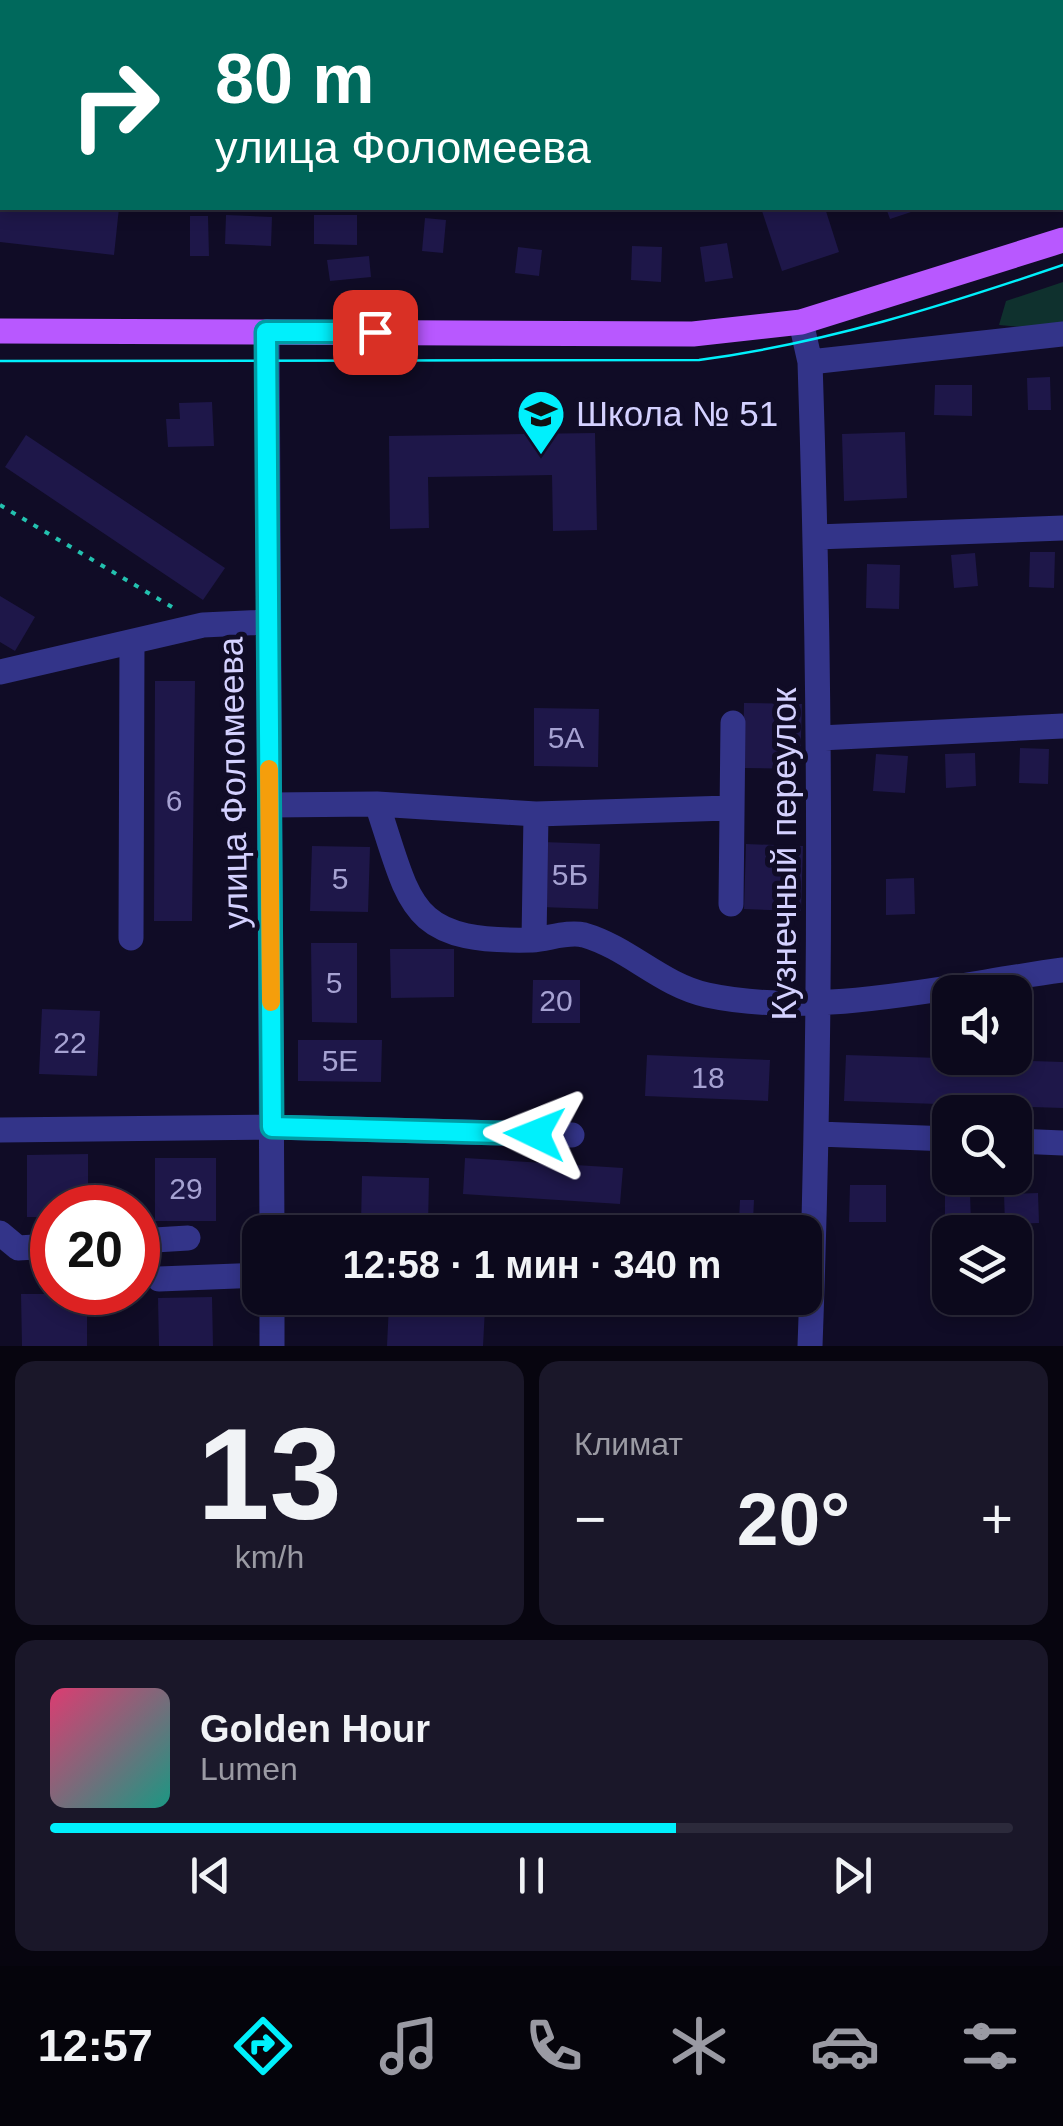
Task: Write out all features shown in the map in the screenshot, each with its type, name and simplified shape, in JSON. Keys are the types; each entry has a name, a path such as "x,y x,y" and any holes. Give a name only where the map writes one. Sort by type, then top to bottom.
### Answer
{"main road":[{"path":"0,331 693,334 802,322 1063,240"}],"street":[{"name":"Кузнечный переулок","path":"802,322 810,362 820,738 818,1134 810,1346"},
{"name":"улица Фоломеева","path":"266,332 272,1215"},
{"path":"810,362 1063,334"},
{"path":"816,537 1063,528"},
{"path":"0,672 132,644 203,624 266,622"},
{"path":"132,644 132,938"},
{"path":"731,904 732,723"},
{"path":"820,738 1063,726"},
{"path":"270,805 377,804 536,814 729,808"},
{"path":"377,804 413,909 439,927 477,938 534,940 580,934 624,950 658,974 706,994 768,1002 820,1002 1063,970"},
{"path":"534,940 536,814"},
{"path":"0,1130 272,1127 572,1135"},
{"path":"818,1134 932,1138"},
{"path":"1032,1142 1063,1143"},
{"path":"0,1233 18,1248 30,1247"},
{"path":"160,1240 188,1238"},
{"path":"160,1279 242,1276"},
{"path":"272,1315 272,1346"}],"path":[{"path":"0,505 203,624"}],"green space":[{"path":"1063,282 1063,331 999,325 1006,301"}],"building":[{"path":"0,210 119,210 114,255 0,242"},
{"path":"762,210 826,210 839,252 782,271"},
{"path":"887,210 917,210 890,219"},
{"path":"226,215 272,217 271,246 225,244"},
{"path":"314,215 357,215 357,245 314,244"},
{"path":"190,216 208,216 209,256 190,256"},
{"path":"425,218 446,220 443,253 422,251"},
{"path":"727,243 733,278 705,282 700,247"},
{"path":"632,246 662,247 661,282 631,280"},
{"path":"518,247 542,250 539,276 515,273"},
{"path":"369,256 371,277 330,281 327,260"},
{"path":"1050,377 1051,410 1028,410 1027,378"},
{"path":"935,385 972,385 972,416 934,415"},
{"path":"212,402 214,446 168,447 166,419 180,419 179,403"},
{"path":"905,432 907,498 844,501 842,434"},
{"path":"595,433 597,530 553,531 552,475 428,477 429,528 390,529 389,436"},
{"path":"26,435 225,568 203,600 5,467"},
{"path":"1030,552 1055,552 1054,588 1029,587"},
{"path":"975,553 978,586 954,588 951,555"},
{"path":"867,564 900,565 899,609 866,608"},
{"path":"0,596 35,617 15,651 0,642"},
{"path":"155,681 195,681 192,921 154,921"},
{"path":"744,703 802,704 800,769 743,768"},
{"path":"534,708 599,709 598,767 534,766"},
{"path":"1020,748 1049,749 1048,784 1019,783"},
{"path":"975,753 976,786 946,788 945,754"},
{"path":"876,754 908,756 905,793 873,791"},
{"path":"542,842 600,844 598,909 540,907"},
{"path":"746,844 803,846 801,911 744,909"},
{"path":"312,846 370,847 368,912 310,911"},
{"path":"914,878 915,914 886,915 886,879"},
{"path":"311,943 357,943 357,1023 312,1022"},
{"path":"390,949 454,949 454,997 391,998"},
{"path":"533,980 580,980 580,1023 532,1023"},
{"path":"42,1009 100,1011 97,1076 39,1074"},
{"path":"298,1040 382,1040 381,1082 298,1081"},
{"path":"647,1055 770,1060 768,1101 645,1096"},
{"path":"846,1055 932,1058 932,1075 1032,1075 1032,1061 1063,1062 1063,1108 1032,1107 1032,1095 932,1095 932,1104 844,1101"},
{"path":"88,1154 88,1185 30,1185 27,1217 27,1155"},
{"path":"155,1158 216,1158 216,1221 160,1221 160,1185 155,1185"},
{"path":"465,1158 623,1168 620,1204 463,1194"},
{"path":"362,1176 429,1178 428,1215 361,1215"},
{"path":"850,1185 886,1185 886,1222 849,1222"},
{"path":"1038,1193 1039,1223 1032,1223 1032,1215 1005,1215 1004,1195"},
{"path":"945,1195 970,1195 971,1215 945,1215"},
{"path":"740,1200 754,1200 753,1215 739,1215"},
{"path":"21,1294 30,1294 30,1315 87,1315 87,1346 22,1346"},
{"path":"212,1297 213,1346 159,1346 160,1298"},
{"path":"388,1315 485,1315 483,1346 387,1346"}],"tram line":[{"path":"0,361 699,360 792,344 883,322 1063,265"}],"slow traffic":[{"path":"269,769 271,1002"}],"place":[{"name":"Школа № 51","path":"541,456"}],"route":[{"path":"375,332 266,332 272,1127 535,1134"}]}
